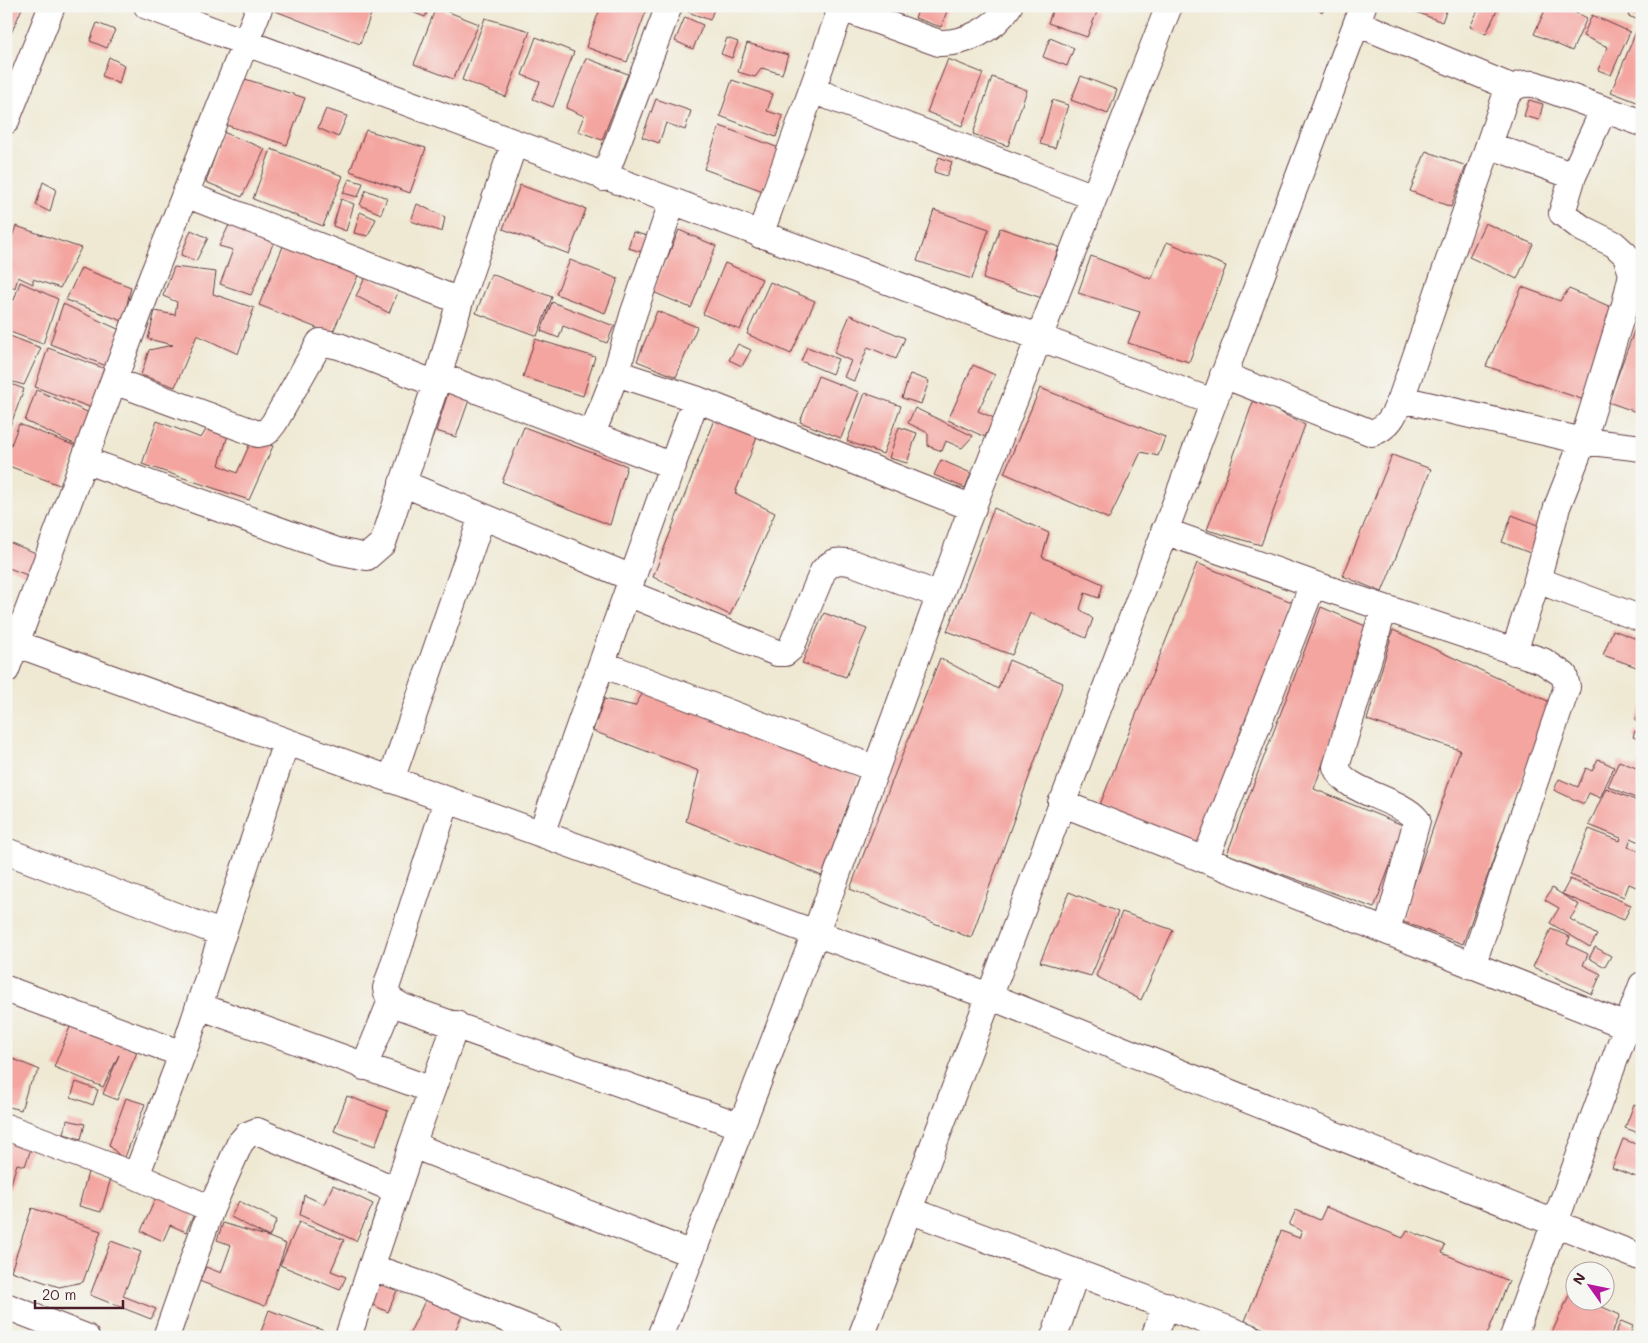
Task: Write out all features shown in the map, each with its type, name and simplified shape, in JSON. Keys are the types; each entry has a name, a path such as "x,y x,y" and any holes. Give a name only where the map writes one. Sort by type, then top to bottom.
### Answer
{"street":[{"path":"6,122 11,94 52,6"},
{"path":"147,6 244,44 1040,340 1213,402"},
{"path":"6,670 11,642 84,460 185,194 260,6"},
{"path":"604,178 669,6"},
{"path":"760,235 840,7 938,43 952,44 987,29 1004,14 1009,6"},
{"path":"660,1337 815,934 939,596 1094,197 1160,9"},
{"path":"861,1337 1360,15 1512,88"},
{"path":"1223,375 1372,433 1383,430 1394,417 1401,399 1505,98 1512,88 1523,84 1534,84 1642,123"},
{"path":"812,90 1094,197"},
{"path":"1514,652 1537,580 1557,507 1583,441 1626,304 1632,274 1626,255 1614,244 1583,229 1562,213 1573,176 1604,109"},
{"path":"84,460 337,551 367,557 383,543 437,380 460,301 514,144"},
{"path":"1489,145 1573,176"},
{"path":"185,194 460,301"},
{"path":"592,434 616,373 634,312 672,203"},
{"path":"114,381 258,434 267,432 274,423 320,342 340,346 592,434 673,466"},
{"path":"616,373 696,399 973,508"},
{"path":"541,834 696,399"},
{"path":"1401,399 1583,441 1642,448"},
{"path":"402,484 482,516 777,653 785,652 791,648 823,571 831,563 839,560 853,563 939,596"},
{"path":"391,780 482,516"},
{"path":"1164,531 1313,584 1543,661 1557,668 1564,675 1567,687 1472,966"},
{"path":"1537,580 1642,619"},
{"path":"1205,860 1313,584"},
{"path":"1384,608 1336,767 1338,774 1350,782 1407,812 1417,820 1386,931"},
{"path":"11,642 989,996 1642,1258"},
{"path":"602,664 876,769"},
{"path":"136,1176 199,1006 286,742"},
{"path":"447,800 386,988 386,995 391,1001 403,1007 456,1024 741,1126"},
{"path":"1061,803 1634,1029"},
{"path":"6,851 223,934"},
{"path":"1513,1337 1634,1029 1642,986"},
{"path":"6,989 182,1054"},
{"path":"364,1067 391,1001"},
{"path":"199,1006 432,1090"},
{"path":"348,1337 396,1190 456,1024"},
{"path":"6,1127 136,1176 211,1209"},
{"path":"166,1337 211,1209 240,1143 247,1135 257,1131 396,1190"},
{"path":"412,1145 692,1254"},
{"path":"909,1210 1249,1337"},
{"path":"371,1266 431,1288 550,1337"},
{"path":"1054,1337 1076,1272"},
{"path":"6,1306 86,1337"},
{"path":"1154,1337 1166,1306"}],"building":[{"path":"6,6 23,6 6,45"},
{"path":"274,6 374,6 360,44 273,10"},
{"path":"396,6 430,6 425,17"},
{"path":"601,6 639,6 647,9 627,62 586,47"},
{"path":"690,6 715,6 710,20 688,12"},
{"path":"920,6 935,6 947,11 941,27 915,18"},
{"path":"950,6 962,6 961,10"},
{"path":"1054,6 1080,6 1097,12 1087,37 1048,23"},
{"path":"1309,6 1325,6 1323,12"},
{"path":"1401,6 1448,6 1442,22"},
{"path":"1480,6 1499,6 1486,34 1470,27"},
{"path":"1547,6 1561,6 1587,18 1572,51 1534,34"},
{"path":"1632,6 1642,6 1642,21 1628,16"},
{"path":"436,7 479,24 453,79 414,64"},
{"path":"1592,15 1630,32 1611,75 1598,70 1608,47 1583,36"},
{"path":"685,17 703,25 693,49 675,41"},
{"path":"485,18 530,31 506,97 462,80"},
{"path":"97,23 115,30 107,48 90,41"},
{"path":"1636,32 1642,34 1642,104 1611,92"},
{"path":"536,37 574,52 553,107 533,99 540,82 522,75"},
{"path":"727,38 738,42 732,58 721,54"},
{"path":"1050,38 1074,48 1067,66 1043,57"},
{"path":"747,43 788,55 782,74 762,68 755,77 738,72"},
{"path":"109,57 124,65 119,84 102,76"},
{"path":"586,58 628,74 602,140 578,131 584,116 566,108"},
{"path":"948,59 983,73 962,126 927,112"},
{"path":"1081,76 1117,90 1108,114 1071,100"},
{"path":"992,77 1027,90 1008,146 973,134"},
{"path":"242,78 305,98 287,145 226,125"},
{"path":"732,80 773,94 767,111 783,116 776,137 720,116"},
{"path":"656,99 691,111 685,130 666,123 659,143 642,137"},
{"path":"1052,100 1068,105 1055,148 1040,144"},
{"path":"1529,100 1543,104 1539,120 1524,116"},
{"path":"326,109 347,116 338,137 318,128"},
{"path":"720,126 779,148 763,191 704,169"},
{"path":"366,130 426,148 410,193 350,171"},
{"path":"223,132 265,149 242,197 206,182"},
{"path":"271,149 343,176 323,226 253,199"},
{"path":"1426,151 1466,166 1451,207 1410,191"},
{"path":"939,157 952,162 947,176 934,172"},
{"path":"349,179 363,183 358,197 343,193"},
{"path":"43,182 56,189 50,212 36,205"},
{"path":"520,185 586,209 569,254 503,229"},
{"path":"366,190 387,198 381,214 360,205"},
{"path":"341,199 354,204 346,231 333,226"},
{"path":"417,204 445,217 442,232 411,221"},
{"path":"934,210 989,229 972,279 917,261"},
{"path":"360,212 376,219 368,236 354,233"},
{"path":"231,221 276,237 251,295 220,284 233,250 219,246"},
{"path":"1485,223 1533,244 1517,279 1469,257"},
{"path":"16,226 81,248 60,288 33,279 33,284 18,277 15,288 6,284 6,253"},
{"path":"1000,228 1059,247 1042,298 983,279"},
{"path":"191,230 208,238 196,261 181,255"},
{"path":"679,230 716,246 691,308 653,292"},
{"path":"633,232 647,236 642,252 628,248"},
{"path":"286,239 361,269 332,334 259,305"},
{"path":"1167,242 1226,266 1189,362 1128,343 1140,312 1078,293 1091,256 1151,279"},
{"path":"570,260 618,279 605,313 556,294"},
{"path":"725,263 762,279 740,330 703,314"},
{"path":"174,267 216,272 213,294 254,308 238,354 197,335 175,387 141,375 149,350 173,345 148,339 155,311 175,315 177,302 163,296"},
{"path":"81,268 131,287 127,304 132,307 125,322 66,300"},
{"path":"491,274 552,297 537,336 476,313"},
{"path":"366,276 399,290 389,313 356,296"},
{"path":"20,282 58,299 43,344 10,332 6,340 6,298 14,300"},
{"path":"770,282 815,301 791,354 747,334"},
{"path":"1522,287 1560,301 1569,289 1618,310 1584,400 1486,366"},
{"path":"552,302 614,326 607,343 563,326 559,338 541,331"},
{"path":"63,304 120,330 109,367 50,344"},
{"path":"657,311 697,327 676,377 637,361"},
{"path":"850,315 905,338 896,359 868,347 854,381 844,377 851,361 834,353"},
{"path":"1640,315 1642,316 1642,414 1608,402"},
{"path":"10,336 41,348 24,385 6,380 6,347"},
{"path":"535,339 595,357 583,396 523,377"},
{"path":"738,344 751,350 742,366 729,360"},
{"path":"807,347 838,359 832,374 801,361"},
{"path":"48,348 109,370 95,409 35,387"},
{"path":"973,365 995,375 978,411 994,418 985,437 948,420"},
{"path":"910,374 929,381 921,404 902,398"},
{"path":"818,376 859,392 841,438 800,422"},
{"path":"6,382 24,389 8,432 6,432"},
{"path":"1040,388 1165,437 1158,456 1141,452 1109,519 1004,473"},
{"path":"36,390 92,414 81,447 25,421"},
{"path":"448,393 469,400 456,437 436,431"},
{"path":"865,393 901,406 883,454 847,441"},
{"path":"1254,399 1305,425 1261,545 1207,530"},
{"path":"915,408 973,436 962,448 946,441 942,451 928,446 928,433 908,423"},
{"path":"715,417 758,435 735,493 775,513 730,615 653,577"},
{"path":"157,421 201,438 207,428 228,435 219,465 237,473 252,439 273,446 249,500 142,464"},
{"path":"19,424 78,447 62,486 6,465 6,458"},
{"path":"524,427 627,466 610,525 502,482"},
{"path":"899,427 917,433 907,463 889,458"},
{"path":"1392,455 1431,469 1382,592 1343,576"},
{"path":"941,460 971,473 965,488 934,475"},
{"path":"994,508 1049,533 1042,557 1103,584 1099,598 1085,593 1080,609 1093,619 1086,638 1030,613 1012,655 947,631"},
{"path":"1512,515 1545,528 1535,555 1502,542"},
{"path":"6,541 41,555 35,578 6,567"},
{"path":"1197,563 1294,603 1204,846 1099,807"},
{"path":"1321,607 1370,628 1314,789 1405,826 1374,908 1227,854"},
{"path":"824,613 867,629 846,677 802,663"},
{"path":"1393,630 1550,702 1463,944 1401,921 1460,750 1367,720"},
{"path":"1613,630 1642,641 1642,669 1603,655"},
{"path":"940,658 998,689 1009,660 1063,683 971,938 850,889"},
{"path":"644,691 859,776 822,876 686,821 699,771 593,731 604,699 635,706"},
{"path":"1642,706 1642,725 1635,721"},
{"path":"1635,731 1642,735 1642,741 1633,737"},
{"path":"1642,755 1642,801 1608,786 1619,761 1636,768"},
{"path":"1598,759 1614,767 1600,798 1589,793 1584,804 1554,790 1559,779 1578,787 1586,768 1592,771"},
{"path":"1606,788 1642,803 1642,843 1631,838 1628,847 1642,852 1642,872 1636,887 1629,884 1624,897 1570,875 1589,829 1620,841 1621,838 1589,825"},
{"path":"1570,879 1631,905 1624,920 1562,894"},
{"path":"1552,888 1579,905 1570,919 1597,935 1590,947 1550,923 1559,908 1545,900"},
{"path":"1069,892 1118,912 1091,976 1040,962"},
{"path":"1122,912 1173,930 1141,1000 1096,976"},
{"path":"1551,929 1570,937 1567,944 1588,954 1583,965 1601,974 1592,994 1533,967"},
{"path":"1595,947 1611,956 1605,967 1589,958"},
{"path":"72,1022 137,1052 117,1100 103,1094 119,1055 103,1087 54,1067"},
{"path":"6,1056 40,1070 28,1087 21,1110 6,1106"},
{"path":"76,1082 98,1090 93,1105 71,1097"},
{"path":"347,1096 388,1111 375,1146 334,1131"},
{"path":"126,1098 145,1104 124,1160 109,1145"},
{"path":"1634,1104 1642,1107 1642,1134 1625,1128"},
{"path":"67,1120 85,1124 81,1139 64,1134"},
{"path":"1642,1136 1642,1179 1612,1168 1623,1139 1638,1145"},
{"path":"6,1141 31,1149 25,1166 17,1164 7,1196"},
{"path":"88,1172 111,1178 101,1212 79,1206"},
{"path":"333,1185 373,1204 356,1241 300,1215 304,1195 324,1204"},
{"path":"157,1195 195,1212 186,1232 170,1225 163,1241 141,1231"},
{"path":"239,1201 277,1220 269,1237 231,1217"},
{"path":"1326,1207 1403,1238 1407,1230 1445,1245 1442,1253 1509,1281 1486,1337 1284,1337 1245,1321 1281,1231 1299,1238 1302,1231 1289,1225 1296,1210 1320,1220"},
{"path":"32,1208 101,1231 83,1282 59,1287 11,1271"},
{"path":"299,1222 344,1240 331,1271 346,1277 340,1290 280,1265"},
{"path":"223,1223 286,1244 265,1306 199,1281 206,1267 221,1273 231,1245 217,1240"},
{"path":"111,1241 141,1252 123,1296 156,1309 151,1319 90,1295"},
{"path":"380,1280 398,1288 388,1312 369,1303"},
{"path":"431,1288 467,1305 452,1337 408,1337"},
{"path":"1566,1302 1566,1310 1609,1310 1620,1315 1610,1337 1550,1337"},
{"path":"269,1310 327,1332 325,1337 259,1337"},
{"path":"1621,1321 1633,1326 1629,1337 1614,1337"}]}
